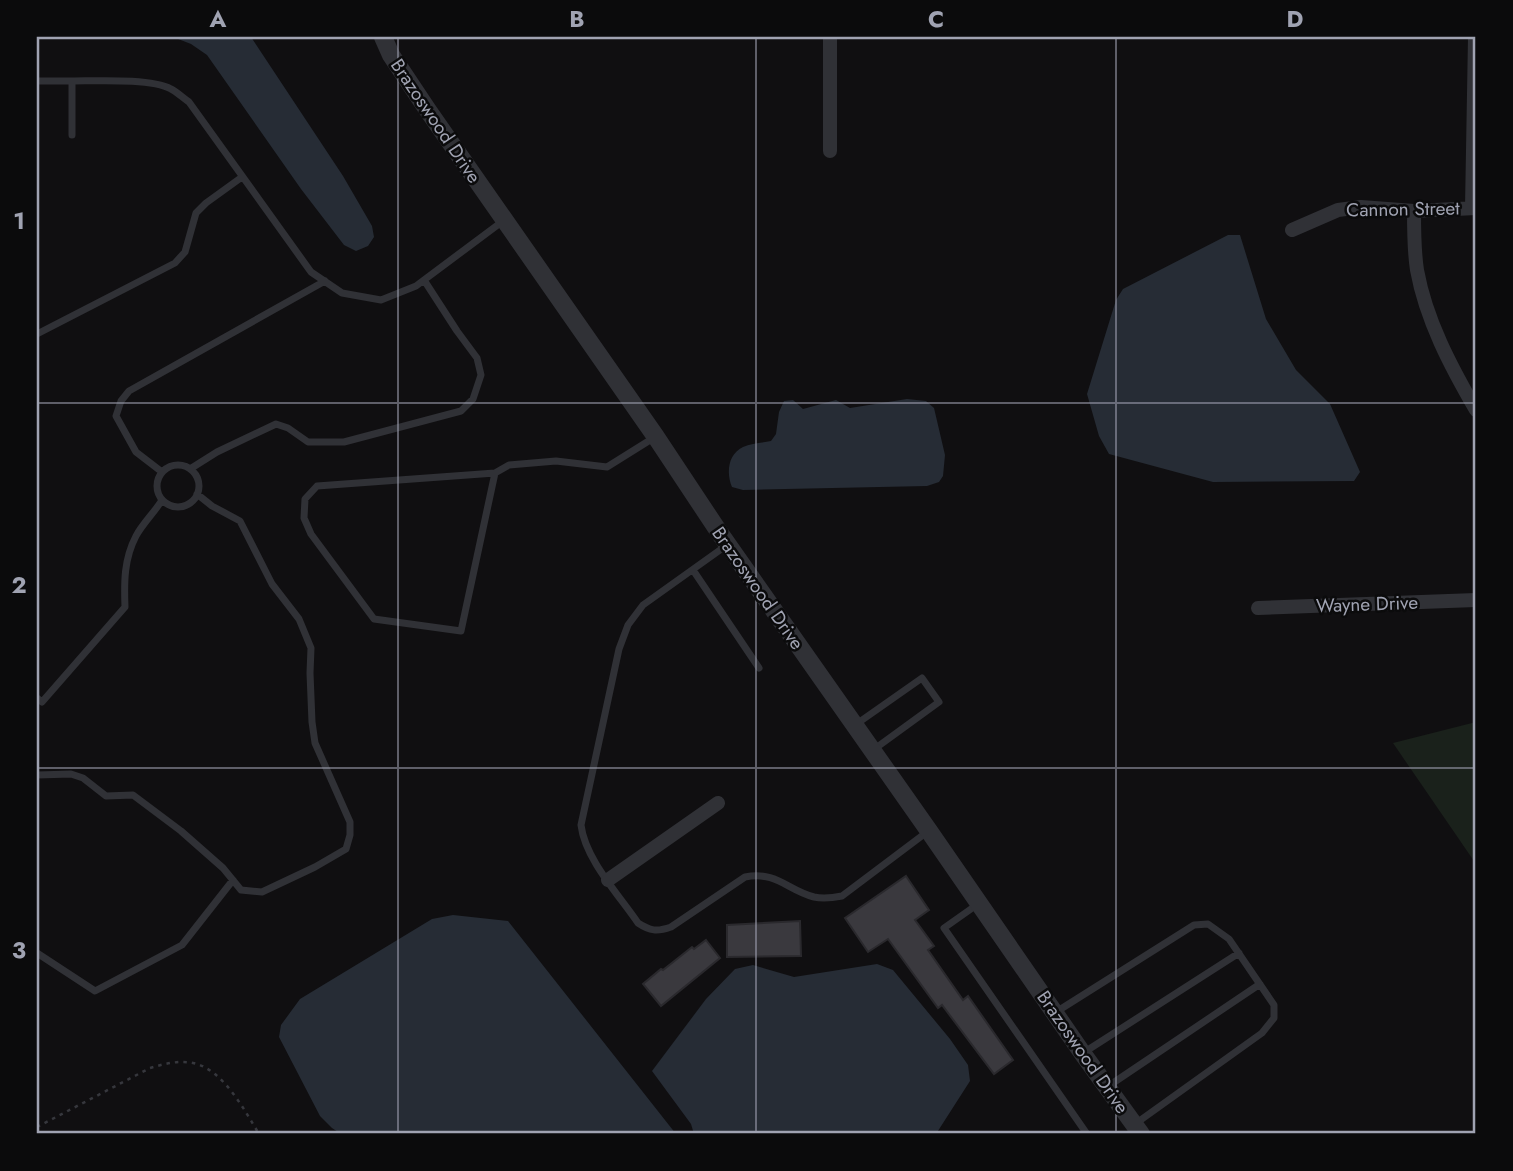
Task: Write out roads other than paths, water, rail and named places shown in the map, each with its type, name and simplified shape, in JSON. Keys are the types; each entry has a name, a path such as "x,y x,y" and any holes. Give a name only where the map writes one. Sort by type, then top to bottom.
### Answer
{"street":[{"name":"Brazoswood Drive","path":"383,37 391,55 728,545 1138,1129"},
{"path":"830,37 830,151"},
{"path":"1474,208 1475,37"},
{"name":"Cannon Street","path":"1292,230 1338,210 1361,207 1414,211 1474,208"},
{"path":"1414,211 1417,269 1424,300 1435,329 1476,410"},
{"name":"Wayne Drive","path":"1258,608 1476,600"},
{"path":"608,880 718,803"}],"lane":[{"path":"37,81 121,81 169,88 189,102 311,272 342,293 381,300 416,286 504,221"},
{"path":"72,81 72,135"},
{"path":"37,334 175,263 185,253 196,213 242,177"},
{"path":"190,469 217,452 276,424 288,428 308,442 344,442 461,411 473,398 481,375 477,358 424,280"},
{"path":"162,472 136,452 116,416 121,401 129,391 325,281"},
{"path":"495,472 461,631 374,619 311,534 304,517 305,499 317,486 495,472 509,466 556,461 607,467 656,437"},
{"path":"172,465 190,469 198,480 197,494 181,507 174,507 162,500 157,489 158,477 162,472 172,465"},
{"path":"37,775 71,774 83,778 106,796 133,795 181,831 223,868 241,890 262,892 346,849 351,835 350,822 315,743 310,673 312,648 299,619 272,584 240,521 212,506 197,494"},
{"path":"38,703 125,607 127,559 137,535 162,500"},
{"path":"728,545 643,605 628,625 619,649 581,825 582,839 591,856 638,923 647,929 659,931 671,927 745,877 758,875 771,877 813,897 842,896 929,831"},
{"path":"693,570 759,668"},
{"path":"855,725 922,678 939,702 872,750"},
{"path":"37,953 95,991 182,945 233,880"},
{"path":"979,903 944,928 1087,1134"},
{"path":"1055,1013 1194,925 1208,924 1229,939 1273,1005 1274,1018 1262,1033 1138,1129"},
{"path":"1083,1054 1239,953"},
{"path":"1107,1087 1260,984"}]}
